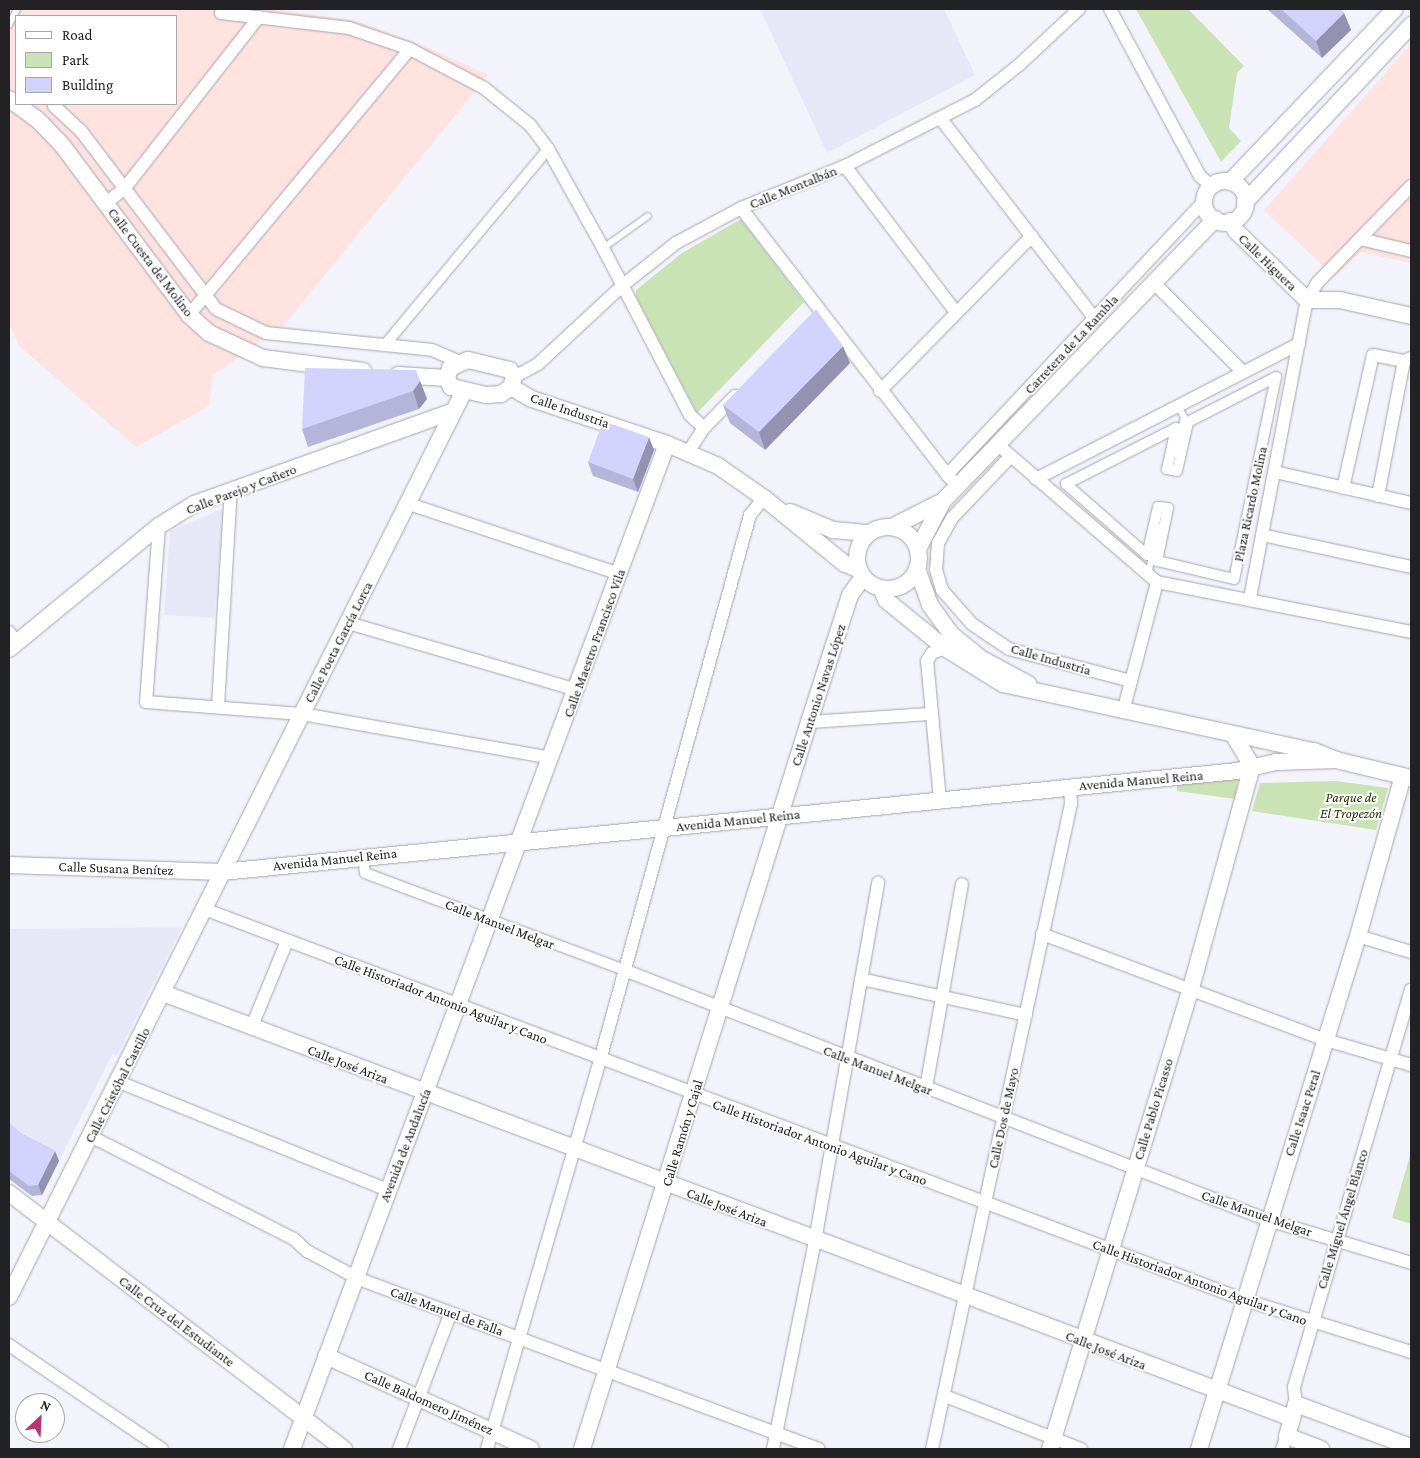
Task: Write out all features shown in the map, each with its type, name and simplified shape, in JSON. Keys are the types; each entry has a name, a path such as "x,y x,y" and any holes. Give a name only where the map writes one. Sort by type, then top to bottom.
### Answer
{"street":[{"name":"Calle Montalbán","path":"512,382 538,364 623,285 676,243 741,208 845,166 941,119 988,91 1079,9"},
{"path":"1110,9 1200,176 1207,194 1208,213 1223,220 1241,214 1245,202 1411,25"},
{"path":"1207,194 1230,182 1395,9"},
{"path":"221,13 349,28 410,49 484,88 530,125 548,149 603,248 690,415 704,428"},
{"path":"106,202 124,189 260,18"},
{"path":"189,315 410,49"},
{"name":"Calle Cuesta del Molino","path":"17,105 37,119 62,145 189,315 209,333 263,358 349,370 446,378"},
{"name":"Calle Cuesta del Molino","path":"54,106 81,131 204,298 233,319 266,333 432,350 458,361"},
{"path":"941,119 1095,319"},
{"path":"384,346 548,149"},
{"path":"845,166 956,312"},
{"path":"1230,182 1241,189 1245,202"},
{"path":"1307,300 1318,282 1411,186"},
{"name":"Carretera de La Rambla","path":"918,548 952,480 1207,194"},
{"path":"741,208 821,310 880,391 952,480"},
{"name":"Carretera de La Rambla","path":"952,480 997,444 1154,283 1223,220"},
{"name":"Calle Higuera","path":"1223,220 1307,300"},
{"path":"880,391 1032,236"},
{"path":"1360,239 1411,251"},
{"path":"1154,283 1242,371"},
{"path":"1307,300 1340,300 1411,316"},
{"name":"Plaza Ricardo Molina","path":"1250,598 1299,355 1298,344 1307,300"},
{"path":"807,324 821,310"},
{"path":"1036,479 1242,371 1298,344"},
{"path":"1343,488 1373,355 1407,360 1378,496"},
{"name":"Calle Industria","path":"458,361 468,360 500,366 510,370 512,382 532,398 689,452 718,466 764,498 845,564 861,573"},
{"path":"458,361 450,368 446,378 451,387 463,393 501,394 512,382"},
{"name":"Plaza Ricardo Molina","path":"1276,377 1234,580 1157,561 1168,508 1158,506 1147,554 1066,484 1176,428 1167,468 1177,471 1188,422 1276,377"},
{"path":"689,452 704,428 746,386"},
{"name":"Calle Poeta García Lorca","path":"222,872 447,430 451,412 463,393"},
{"name":"Calle Parejo y Cañero","path":"11,641 159,526 194,504 451,412"},
{"name":"Calle Maestro Francisco Vila","path":"518,841 577,690 667,444"},
{"path":"997,444 1010,458 1153,578 1411,632"},
{"name":"Calle Industria","path":"1010,458 952,518 938,544 936,570 942,590 972,624 1009,649 1131,681"},
{"path":"1275,472 1411,504"},
{"path":"218,706 231,490"},
{"path":"487,1449 572,1148 600,1060 750,515 764,498"},
{"name":"Calle Industria","path":"764,498 808,522 833,530 869,532"},
{"name":"Carretera de La Rambla","path":"892,527 942,501"},
{"path":"409,504 619,574"},
{"path":"159,526 146,702 218,706 302,714 551,758"},
{"path":"892,527 908,534 918,548 917,568 907,583 890,589 881,588 861,573 857,552 869,532 892,527"},
{"path":"1262,535 1411,567"},
{"name":"Calle Industria","path":"917,568 930,606 952,634 980,658 1043,692"},
{"name":"Calle Antonio Navas López","path":"779,816 850,595 861,573"},
{"path":"1123,712 1153,578"},
{"name":"Calle Industria","path":"881,588 886,600 946,648 1003,684 1234,736 1314,751 1336,760"},
{"path":"348,623 577,690"},
{"path":"940,800 930,714 928,661 932,654 946,648"},
{"path":"809,722 930,714"},
{"path":"1234,736 1252,766"},
{"path":"1336,760 1407,777"},
{"name":"Avenida Manuel Reina","path":"222,872 363,855 663,828 1236,772 1252,766 1276,762 1336,760"},
{"name":"Calle Pablo Picasso","path":"1052,1444 1109,1250 1191,988 1252,766"},
{"name":"Calle Isaac Peral","path":"1199,1449 1268,1220 1407,777"},
{"name":"Calle Dos de Mayo","path":"932,1449 1071,804 1070,787"},
{"name":"Calle Ramón y Cajal","path":"582,1449 779,816"},
{"name":"Avenida de Andalucía","path":"292,1449 355,1276 490,921 518,841"},
{"name":"Calle Manuel Melgar","path":"363,855 365,873 624,970 1268,1220 1411,1263"},
{"name":"Calle Susana Benítez","path":"9,865 222,872"},
{"name":"Calle Cristóbal Castillo","path":"9,1297 92,1136 222,872"},
{"path":"774,1449 815,1241 878,883"},
{"path":"926,1088 962,884"},
{"name":"Calle Historiador Antonio Aguilar y Cano","path":"204,909 693,1095 1245,1300 1411,1352"},
{"path":"1042,934 1191,988 1326,1040 1411,1065"},
{"path":"1358,936 1411,952"},
{"path":"252,1026 287,940"},
{"path":"861,979 942,994 1026,1015"},
{"name":"Calle Miguel Ángel Blanco","path":"1284,1442 1294,1411 1294,1387 1335,1240 1411,990"},
{"name":"Calle José Ariza","path":"163,993 425,1094 1217,1392 1294,1411 1411,1447"},
{"path":"119,1082 388,1190"},
{"name":"Calle Manuel de Falla","path":"92,1136 294,1240 307,1251 355,1276 450,1315 520,1337 819,1449"},
{"name":"Calle Cruz del Estudiante","path":"9,1193 344,1449"},
{"path":"399,1449 450,1315"},
{"path":"9,1345 162,1449"},
{"name":"Calle Baldomero Jiménez","path":"326,1356 531,1449"},
{"path":"944,1396 1052,1444 1081,1449"},
{"path":"304,1418 330,1449"},
{"path":"1284,1442 1322,1449"}],"lane":[{"path":"9,25 17,9"},
{"path":"603,248 648,216"},
{"path":"1173,467 1184,417 1177,405"},
{"path":"1153,578 1163,511"}],"shaded area":[{"path":"9,9 274,9 357,21 427,47 488,75 285,324 213,375 209,406 136,447 19,346 9,323"},
{"path":"760,9 944,9 975,75 827,153"},
{"path":"1411,44 1411,263 1361,252 1335,277 1264,210"},
{"path":"224,508 214,618 164,615 170,531"},
{"path":"182,927 117,1056 112,1054 59,1161 25,1144 9,1131 9,929"}],"green space":[{"path":"1136,9 1188,9 1244,66 1237,73 1229,128 1241,141 1221,162"},
{"path":"741,219 804,302 697,413 636,297 636,290 682,253"},
{"path":"1239,774 1235,799 1177,791 1177,779"},
{"name":"Parque de El Tropezón","path":"1336,781 1388,788 1376,830 1252,811 1260,783"},
{"path":"1411,1152 1411,1224 1392,1218"}],"building":[{"path":"1281,9 1340,9 1344,13 1316,41"},
{"path":"816,309 843,346 759,432 723,405"},
{"path":"305,368 416,370 420,381 413,391 302,429"},
{"path":"603,421 649,437 633,479 588,462"},
{"path":"9,1123 22,1134 55,1151 38,1185 29,1186 9,1171"}]}
